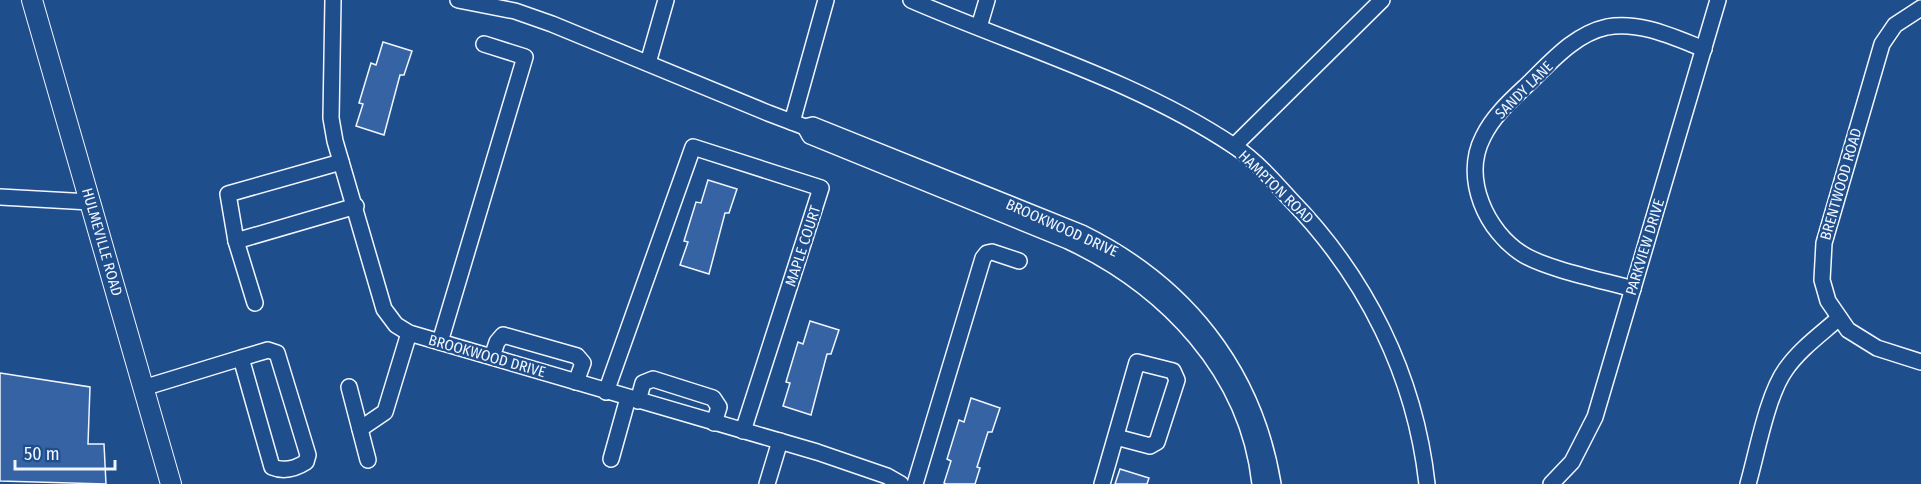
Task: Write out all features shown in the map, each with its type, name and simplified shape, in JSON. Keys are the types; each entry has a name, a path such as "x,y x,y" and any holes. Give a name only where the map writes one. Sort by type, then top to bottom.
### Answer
{"main road":[{"name":"HULMEVILLE ROAD","path":"32,0 171,484"}],"street":[{"name":"BROOKWOOD DRIVE","path":"333,0 331,118 341,162 384,309 396,325 409,333 780,441 887,476 901,484"},
{"name":"BROOKWOOD DRIVE","path":"458,0 515,11 798,124 813,125 1082,233 1135,263 1184,304 1222,352 1251,405 1264,440 1273,484"},
{"path":"648,63 666,0"},
{"path":"798,124 826,0"},
{"name":"HAMPTON ROAD","path":"911,0 1143,94 1234,146 1269,177 1316,226 1354,277 1372,308 1412,403 1427,484"},
{"path":"979,27 987,0"},
{"path":"1234,146 1382,0"},
{"name":"PARKVIEW DRIVE","path":"1551,484 1572,462 1595,417 1718,0"},
{"name":"BRENTWOOD ROAD","path":"1921,8 1895,25 1882,44 1824,243 1822,280 1828,301 1848,330 1877,348 1921,362"},
{"name":"SANDY LANE","path":"1633,289 1532,259 1504,239 1485,214 1478,197 1476,162 1478,149 1492,122 1508,103 1584,35 1596,30 1624,26 1666,34 1704,49"},
{"path":"440,342 525,57 484,44"},
{"name":"BROOKWOOD DRIVE","path":"798,124 810,135 1103,257 1146,287 1193,333 1219,370 1247,429 1260,484"},
{"name":"MAPLE COURT","path":"606,392 693,147 821,188 743,431"},
{"path":"255,303 236,241 228,194 341,162"},
{"path":"0,197 90,202"},
{"path":"236,241 356,207"},
{"path":"915,484 983,258 987,253 992,252 1019,261"},
{"path":"1748,484 1774,395 1784,371 1799,353 1839,318"},
{"path":"360,429 385,412 409,333"},
{"path":"492,357 497,342 503,335 577,356 583,363 576,382"},
{"path":"143,388 241,358 268,350 277,353 308,454 306,462 287,470 272,466 241,358"},
{"path":"1102,484 1137,362 1173,371 1177,380 1158,442 1150,446 1116,437"},
{"path":"611,459 633,400 644,383 653,379 713,398 719,407 714,423"},
{"path":"349,387 368,460"},
{"path":"766,484 780,441"}],"building":[{"path":"383,42 412,51 404,75 400,75 384,135 356,126 363,104 359,103 371,63 376,65"},
{"path":"708,180 737,189 729,213 725,213 709,274 680,265 688,242 684,241 696,202 701,203"},
{"path":"810,321 839,330 831,354 827,354 811,415 783,406 790,383 786,382 798,342 803,344"},
{"path":"0,373 90,387 88,444 104,444 106,484 0,481"},
{"path":"971,398 1000,408 992,432 988,432 977,467 980,468 975,484 946,484 944,483 951,461 947,459 959,420 964,422"},
{"path":"1120,469 1149,478 1147,484 1115,484"}]}
